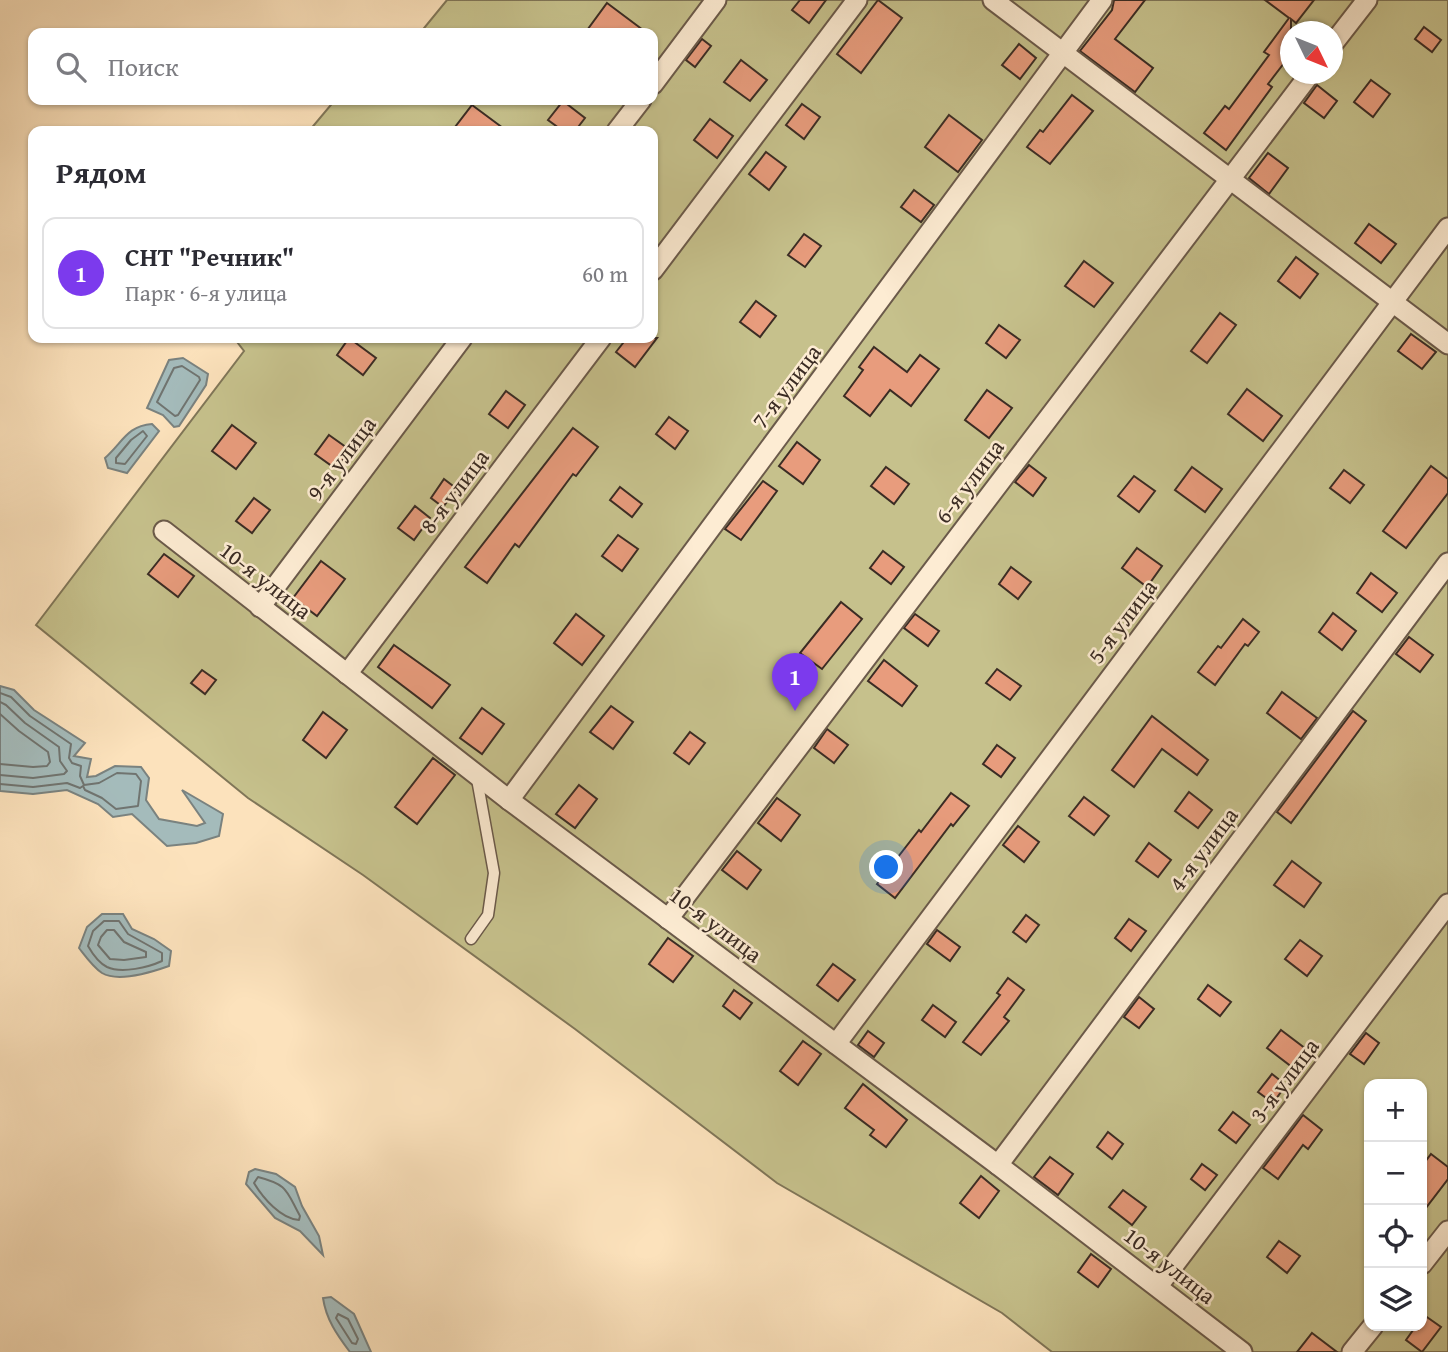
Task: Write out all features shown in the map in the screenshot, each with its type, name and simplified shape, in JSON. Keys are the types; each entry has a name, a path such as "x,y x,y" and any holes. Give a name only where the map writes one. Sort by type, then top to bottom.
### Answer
{"street":[{"path":"658,77 716,0"},
{"path":"658,263 856,0"},
{"path":"993,0 1448,344"},
{"name":"7-я улица","path":"509,800 1102,0"},
{"path":"1343,30 1367,0"},
{"name":"6-я улица","path":"668,919 1302,84"},
{"path":"621,126 637,105"},
{"name":"5-я улица","path":"836,1044 1448,228"},
{"name":"9-я улица","path":"260,607 458,343"},
{"name":"8-я улица","path":"347,674 597,343"},
{"name":"10-я улица","path":"164,531 509,800 998,1165 1242,1352"},
{"name":"4-я улица","path":"998,1165 1448,563"},
{"name":"3-я улица","path":"1158,1286 1448,904"},
{"path":"1427,1258 1448,1231"},
{"path":"1352,1352 1369,1331"}],"lane":[{"path":"471,939 488,915 494,873 477,775"}],"shaded area":[{"path":"447,0 1448,0 1448,1352 1052,1352 1002,1313 777,1183 575,1029 363,875 248,798 36,625 244,351 238,343 658,343 658,126 313,126 331,105 658,105 658,28 424,28"}],"water":[{"path":"183,358 208,374 206,385 179,426 174,427 163,415 147,408 169,360"},
{"path":"152,424 159,431 127,473 108,468 105,458 131,431"},
{"path":"0,686 14,690 34,710 85,743 74,756 91,759 87,777 96,776 115,766 141,767 149,778 146,800 159,819 197,826 205,823 182,790 223,814 219,836 196,843 167,846 132,814 113,817 98,804 67,790 33,794 0,791"},
{"path":"102,914 123,914 132,929 171,951 169,966 126,977 109,976 99,971 79,948 87,927"},
{"path":"255,1169 276,1174 295,1187 319,1236 323,1255 300,1231 275,1218 246,1184 249,1172"},
{"path":"331,1297 354,1314 371,1352 350,1352 345,1346 324,1306 323,1298"}],"building":[{"path":"800,0 826,0 809,23 792,10"},
{"path":"878,0 902,18 861,73 837,54"},
{"path":"1114,0 1145,0 1115,39 1153,68 1135,92 1080,51 1112,10"},
{"path":"1265,0 1314,0 1298,21 1287,21 1289,18"},
{"path":"607,3 640,28 589,28"},
{"path":"1424,27 1441,40 1432,52 1415,39"},
{"path":"1280,30 1280,68 1268,84 1272,87 1226,150 1204,133 1225,106 1229,109 1269,55 1264,52"},
{"path":"702,39 711,46 695,67 686,60"},
{"path":"1019,44 1036,58 1020,79 1002,65"},
{"path":"741,60 767,80 750,101 724,82"},
{"path":"1371,80 1390,94 1373,117 1354,102"},
{"path":"1317,85 1337,101 1324,118 1304,103"},
{"path":"1072,95 1093,111 1050,164 1027,147 1040,130 1043,132"},
{"path":"802,104 820,117 804,139 786,125"},
{"path":"472,105 500,126 456,126"},
{"path":"560,105 568,105 585,118 579,126 556,126 548,120"},
{"path":"949,115 982,140 958,172 925,147"},
{"path":"710,119 733,136 717,158 694,140"},
{"path":"766,152 786,167 769,190 749,174"},
{"path":"1268,153 1288,168 1269,194 1249,178"},
{"path":"914,190 934,205 921,222 901,207"},
{"path":"1369,224 1396,244 1381,263 1355,243"},
{"path":"804,234 821,246 805,267 788,255"},
{"path":"1296,257 1318,274 1300,298 1278,281"},
{"path":"1084,261 1113,283 1094,307 1065,286"},
{"path":"756,301 776,316 760,337 740,322"},
{"path":"1220,313 1236,325 1207,363 1191,351"},
{"path":"999,325 1020,340 1006,358 986,343"},
{"path":"1411,334 1436,352 1422,369 1398,351"},
{"path":"345,343 356,343 376,358 363,375 337,355"},
{"path":"623,343 653,343 635,367 616,352"},
{"path":"874,347 907,372 920,355 939,369 911,406 890,390 870,416 844,396 863,370 859,367"},
{"path":"1247,389 1282,416 1263,441 1228,414"},
{"path":"987,390 1012,408 989,438 965,420"},
{"path":"506,391 525,405 508,428 489,414"},
{"path":"669,417 688,431 675,449 656,434"},
{"path":"232,425 256,443 236,469 212,451"},
{"path":"573,428 598,447 576,476 573,474 519,547 515,544 487,583 465,567"},
{"path":"329,435 350,450 336,469 315,454"},
{"path":"797,442 820,460 803,484 779,466"},
{"path":"1029,465 1046,478 1033,496 1015,482"},
{"path":"1431,466 1448,479 1448,493 1406,548 1383,531"},
{"path":"886,467 909,484 894,504 871,486"},
{"path":"1192,467 1222,489 1205,512 1175,490"},
{"path":"1344,470 1364,485 1350,503 1330,488"},
{"path":"1134,476 1155,491 1139,512 1118,496"},
{"path":"444,479 457,489 443,507 431,498"},
{"path":"763,481 777,491 741,540 725,529"},
{"path":"620,487 642,504 632,517 610,500"},
{"path":"254,498 270,510 252,533 236,521"},
{"path":"415,506 430,518 414,540 398,528"},
{"path":"618,535 638,549 622,571 602,556"},
{"path":"1137,548 1162,566 1147,587 1122,568"},
{"path":"883,551 904,567 891,584 870,568"},
{"path":"164,554 194,576 178,597 148,574"},
{"path":"321,561 345,579 317,616 293,598"},
{"path":"1011,567 1031,582 1018,599 999,584"},
{"path":"1371,573 1397,593 1382,612 1357,593"},
{"path":"841,602 862,619 822,669 800,653"},
{"path":"1333,613 1356,631 1342,650 1319,632"},
{"path":"576,614 604,636 582,665 554,643"},
{"path":"915,614 939,631 928,646 904,628"},
{"path":"1243,619 1259,632 1248,646 1245,644 1215,685 1198,672"},
{"path":"1409,637 1433,655 1420,672 1396,654"},
{"path":"394,645 450,685 432,708 378,667"},
{"path":"884,660 917,686 902,706 868,681"},
{"path":"997,669 1021,686 1010,700 986,683"},
{"path":"202,670 216,680 205,694 191,683"},
{"path":"1282,692 1317,718 1301,739 1267,713"},
{"path":"611,706 633,722 613,749 590,732"},
{"path":"482,708 504,724 482,754 460,738"},
{"path":"1353,711 1366,721 1291,823 1277,812"},
{"path":"323,712 347,730 326,758 303,740"},
{"path":"1152,716 1208,760 1197,775 1162,749 1134,787 1112,770"},
{"path":"827,729 848,745 834,763 814,748"},
{"path":"690,732 705,743 689,764 674,753"},
{"path":"997,745 1015,758 1001,777 983,764"},
{"path":"433,758 455,775 417,824 395,807"},
{"path":"579,785 597,799 575,828 556,814"},
{"path":"1189,792 1212,810 1198,828 1175,811"},
{"path":"951,793 969,806 953,826 951,824 895,898 877,884"},
{"path":"1084,797 1109,816 1094,835 1069,816"},
{"path":"777,798 800,815 781,841 758,823"},
{"path":"1018,826 1039,842 1024,862 1003,845"},
{"path":"1149,843 1171,860 1158,877 1136,861"},
{"path":"737,851 761,870 747,889 722,870"},
{"path":"1292,861 1321,883 1304,907 1274,885"},
{"path":"1026,915 1039,925 1026,942 1013,932"},
{"path":"1129,919 1146,931 1131,951 1115,938"},
{"path":"937,930 960,947 950,961 927,944"},
{"path":"668,938 693,956 673,982 649,964"},
{"path":"1300,940 1322,956 1307,976 1285,959"},
{"path":"833,964 855,980 838,1001 817,985"},
{"path":"1008,978 1024,990 1004,1017 1009,1021 981,1055 963,1042 1000,995 997,993"},
{"path":"1208,985 1231,1002 1220,1016 1198,999"},
{"path":"734,990 752,1003 740,1019 723,1006"},
{"path":"1139,997 1154,1009 1139,1028 1124,1017"},
{"path":"933,1005 956,1022 945,1037 922,1020"},
{"path":"1281,1030 1306,1049 1292,1067 1267,1048"},
{"path":"868,1031 884,1043 874,1057 858,1045"},
{"path":"1366,1033 1379,1043 1364,1064 1350,1054"},
{"path":"803,1041 821,1054 798,1085 780,1071"},
{"path":"1272,1074 1286,1085 1273,1103 1258,1092"},
{"path":"863,1084 907,1120 886,1147 870,1135 874,1130 845,1108"},
{"path":"1233,1112 1250,1125 1236,1143 1219,1130"},
{"path":"1303,1115 1322,1130 1308,1149 1303,1145 1278,1179 1263,1168"},
{"path":"1108,1132 1123,1144 1112,1159 1097,1147"},
{"path":"1431,1154 1448,1167 1448,1179 1427,1206 1427,1205 1427,1159"},
{"path":"1050,1157 1073,1174 1058,1195 1034,1177"},
{"path":"1202,1164 1217,1175 1205,1190 1191,1179"},
{"path":"981,1176 999,1191 979,1218 960,1203"},
{"path":"1123,1190 1146,1207 1132,1225 1109,1207"},
{"path":"1279,1241 1300,1256 1287,1273 1267,1257"},
{"path":"1091,1254 1111,1269 1098,1287 1078,1272"},
{"path":"1427,1317 1441,1327 1422,1352 1406,1340 1412,1331 1427,1331"},
{"path":"1312,1333 1337,1352 1297,1352"}],"place":[{"name":"СНТ \"Речник\"","path":"795,711"}]}
